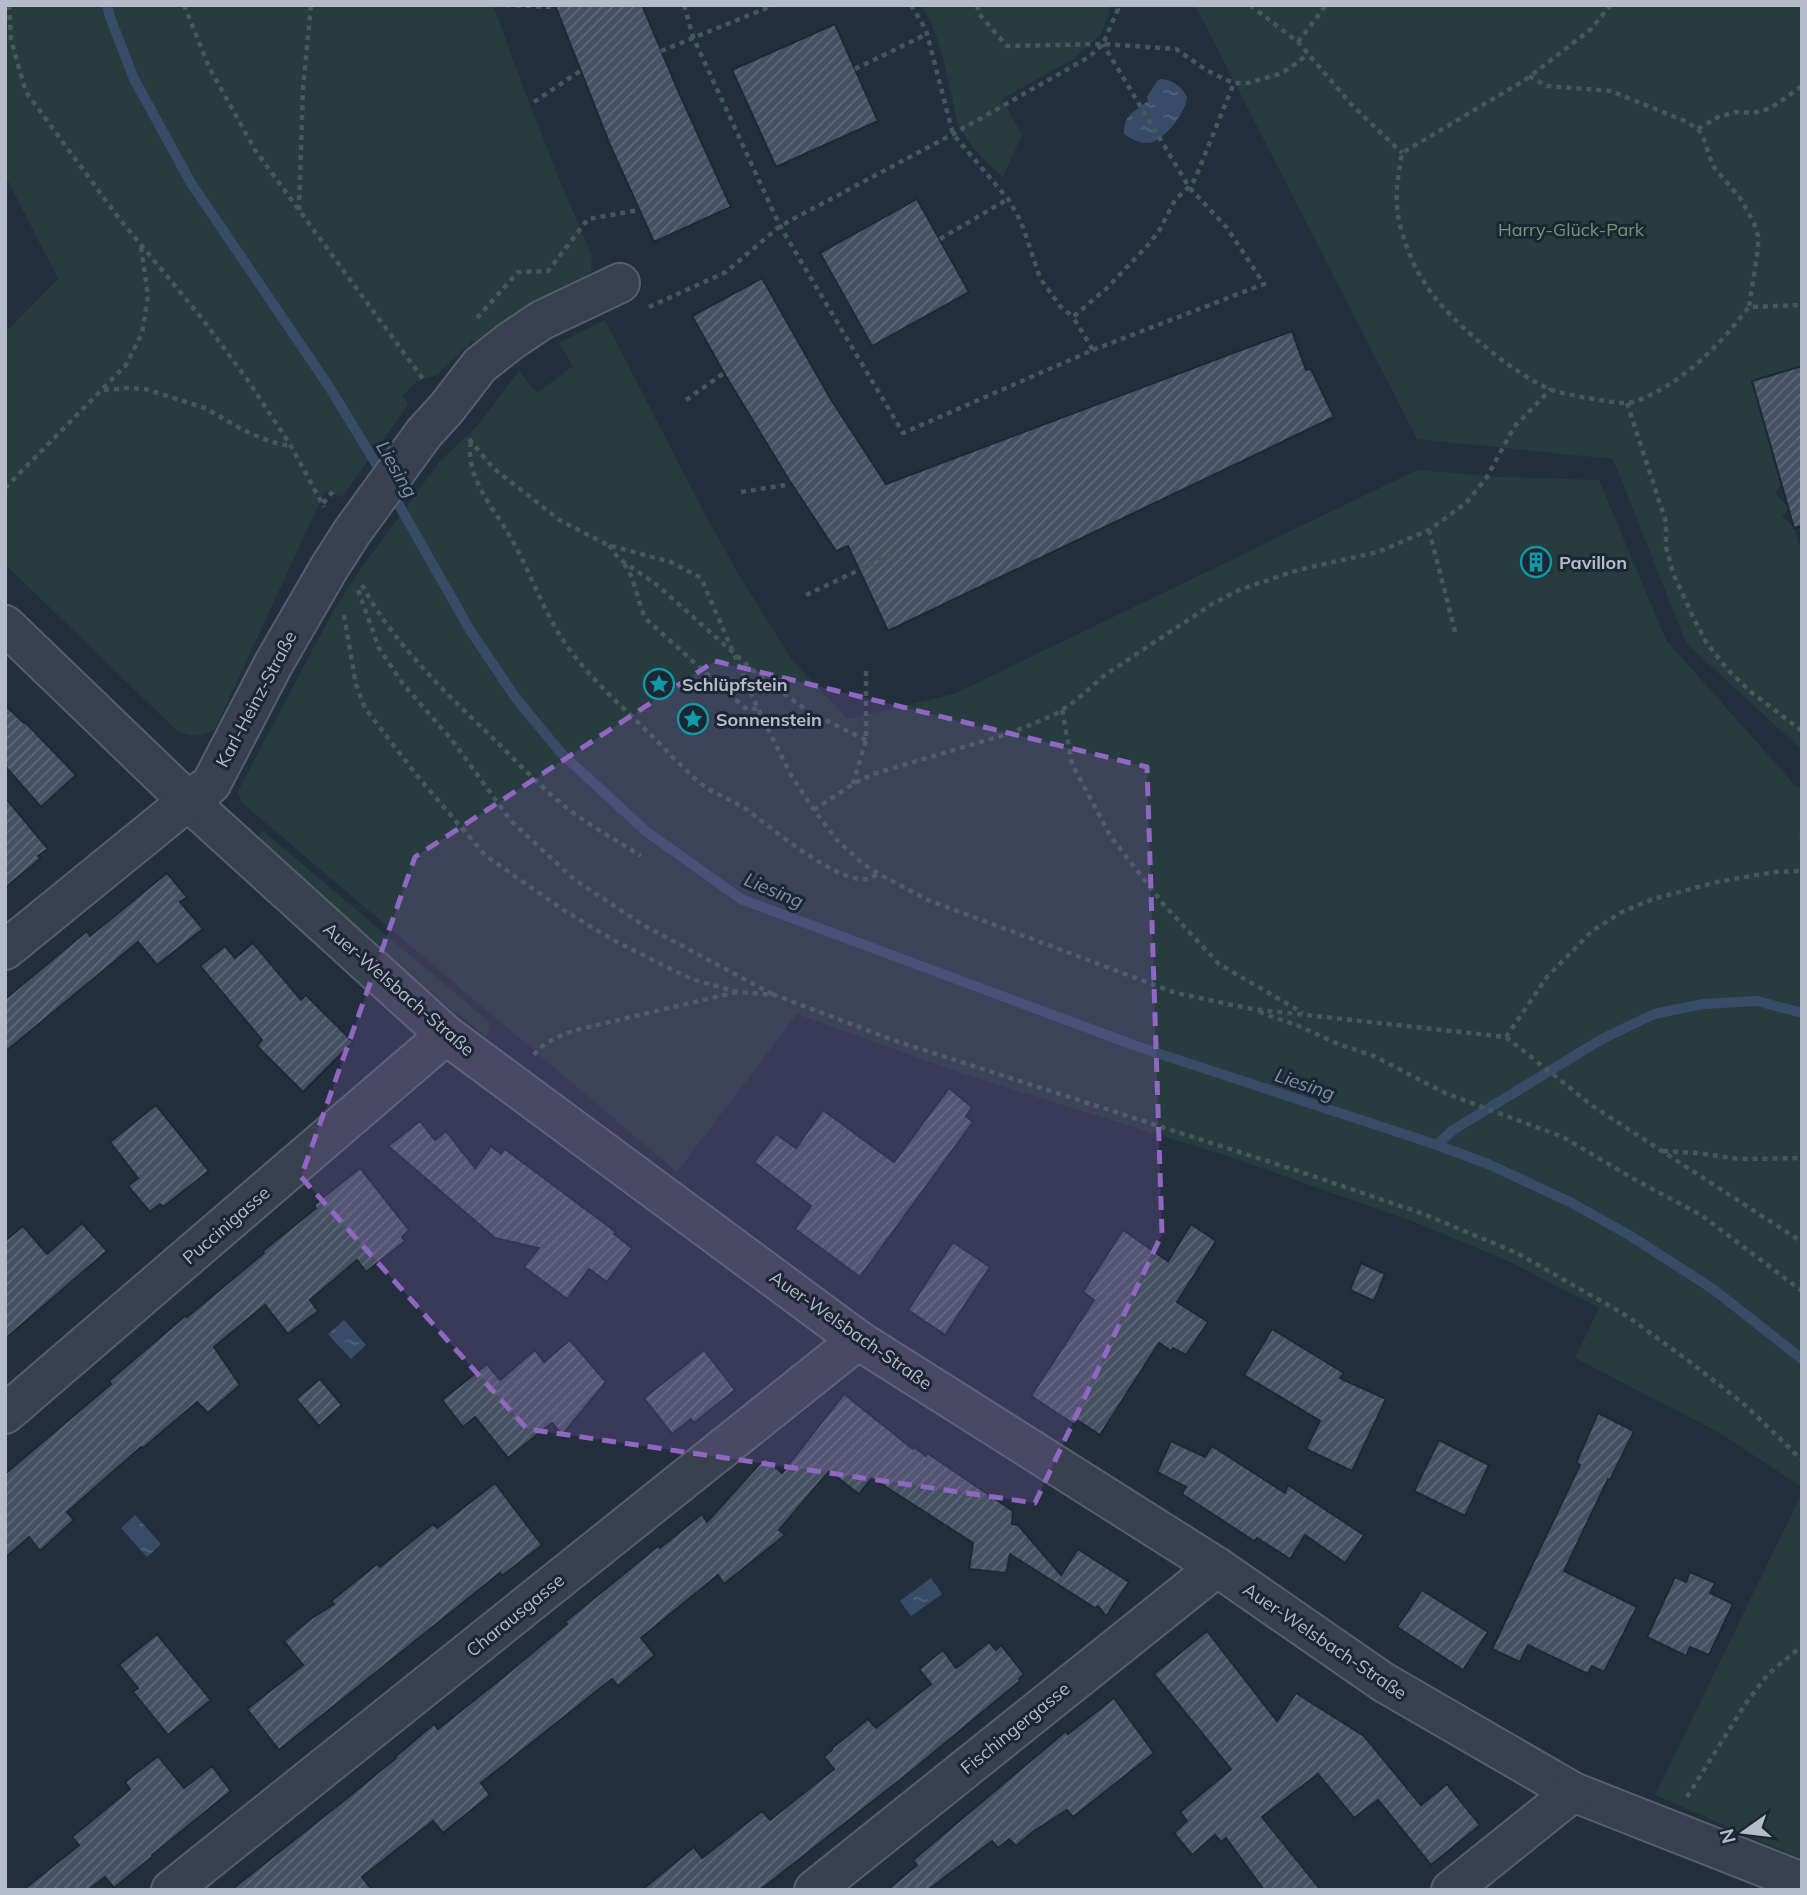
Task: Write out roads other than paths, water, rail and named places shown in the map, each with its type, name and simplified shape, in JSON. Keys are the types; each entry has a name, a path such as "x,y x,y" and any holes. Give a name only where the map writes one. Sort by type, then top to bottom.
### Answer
{"street":[{"name":"Karl-Heinz-Straße","path":"5,950 211,784 274,663 341,549 435,421 480,365 542,320 634,295"},
{"name":"Auer-Welsbach-Straße","path":"5,625 188,801 446,1035 858,1340 1217,1567 1383,1682 1573,1792 1802,1882"},
{"name":"Puccinigasse","path":"5,1414 446,1035"},
{"name":"Charausgasse","path":"171,1890 858,1340"},
{"name":"Fischingergasse","path":"814,1890 1217,1567"},
{"path":"1451,1890 1573,1792"}],"water":[{"path":"1161,79 1173,82 1183,90 1187,97 1186,103 1171,128 1155,141 1143,143 1124,134 1124,127 1128,117 1148,101 1147,97"},
{"path":"344,1320 366,1345 351,1359 328,1334"},
{"path":"135,1515 161,1544 147,1557 121,1528"},
{"path":"931,1578 942,1594 911,1616 900,1601"}],"waterway":[{"name":"Liesing","path":"107,5 134,79 191,183 330,388 384,477"},
{"name":"Liesing","path":"391,491 470,630 515,697 561,753 647,832 741,899 1139,1047 1488,1164 1570,1202 1629,1235 1713,1289 1802,1359"},
{"path":"1437,1145 1453,1130 1602,1039 1654,1014 1703,1004 1757,1001 1802,1013"}],"place":[{"name":"Pavillon","path":"1536,562"},
{"name":"Schlüpfstein","path":"659,684"},
{"name":"Sonnenstein","path":"693,719"}],"park label":[{"name":"Harry-Glück-Park","path":"1571,229"}]}
